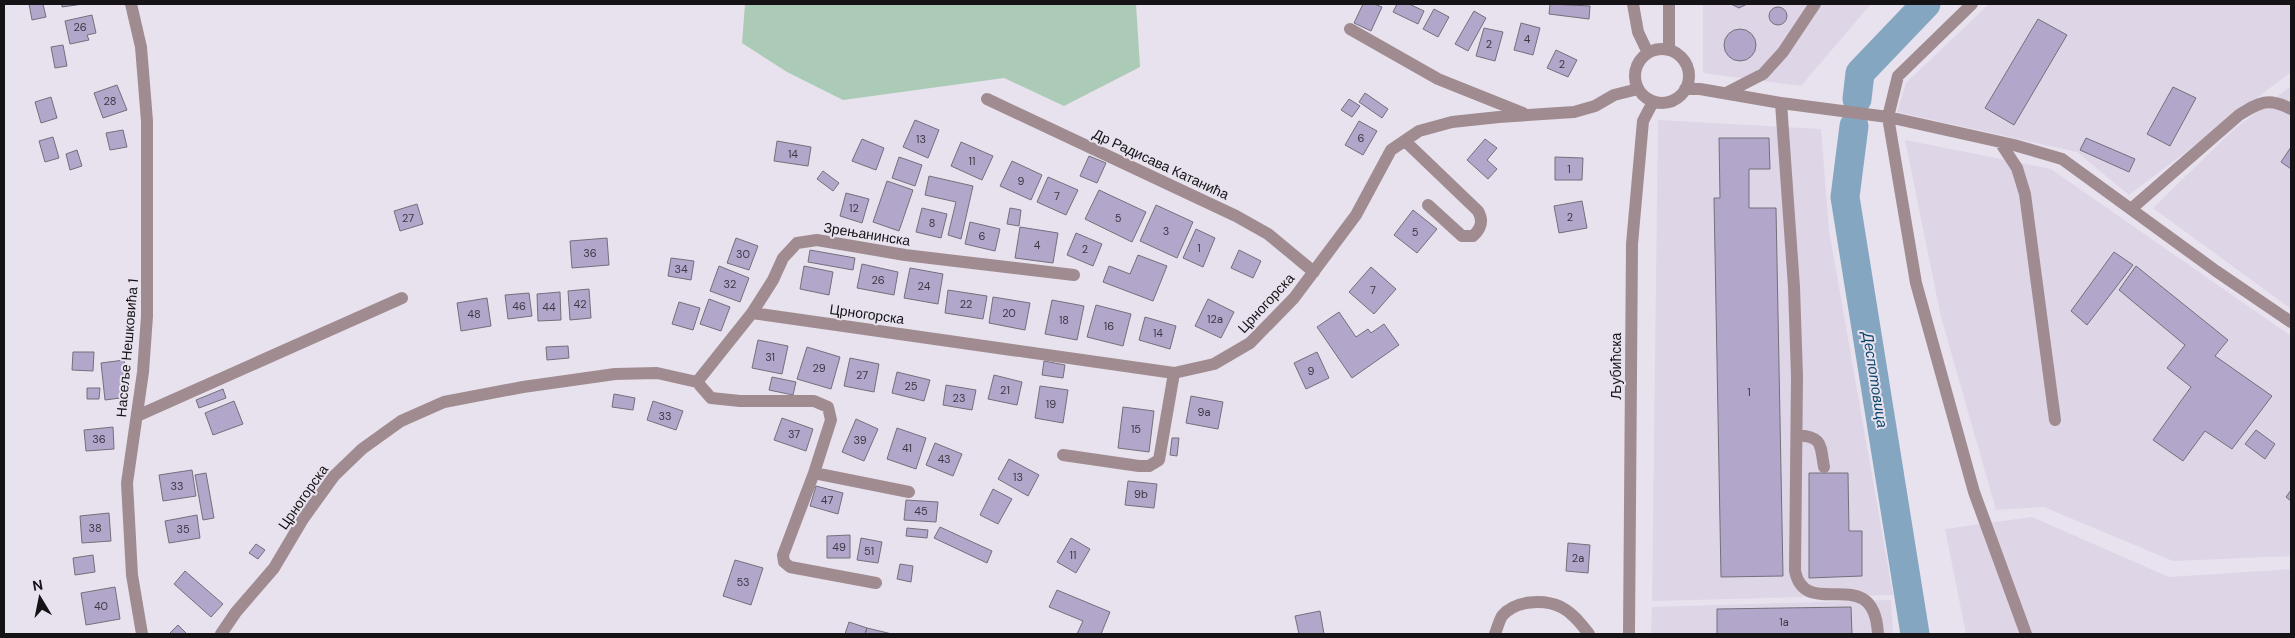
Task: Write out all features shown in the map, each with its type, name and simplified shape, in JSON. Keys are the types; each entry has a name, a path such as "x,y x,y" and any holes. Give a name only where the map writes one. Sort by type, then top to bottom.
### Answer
{"street":[{"name":"Насеље Нешковића 1","path":"131,4 141,47 147,121 147,316 137,416 127,483 132,575 142,634"},
{"path":"1633,4 1638,32 1648,53"},
{"path":"1669,4 1669,50"},
{"path":"1726,93 1763,74 1783,52 1815,4"},
{"path":"1972,4 1898,76 1888,117 1916,283 1974,492 2026,634"},
{"path":"1350,28 1438,79 1525,114"},
{"path":"1662,49 1669,50 1682,58 1686,65 1688,73 1686,89 1681,95 1668,102 1653,102 1638,88 1635,82 1638,62 1648,53 1662,49"},
{"name":"Црногорска","path":"752,313 1174,373 1214,364 1250,343 1294,298 1356,215 1391,150 1419,131 1452,122 1525,114 1574,112 1595,106 1614,95 1638,88"},
{"path":"1686,89 1726,93 1781,103 1888,117 2062,158 2130,209 2291,322"},
{"name":"Др Радисава Катанића","path":"987,99 1236,216 1268,234 1314,272"},
{"name":"Љубићска","path":"1629,634 1632,244 1643,121 1653,102"},
{"path":"2130,209 2239,114 2259,102 2278,102 2291,109"},
{"path":"1781,103 1794,297 1797,376 1796,577 1802,587 1814,594 1852,595 1864,599 1876,615 1878,634"},
{"path":"1405,141 1478,211 1481,217 1480,228 1474,236 1462,236 1428,205"},
{"path":"2000,142 2016,168 2025,194 2055,420"},
{"name":"Зрењанинска","path":"697,382 752,313 774,280 783,258 797,244 817,240 905,255 1074,275"},
{"path":"137,416 402,298"},
{"name":"Црногорска","path":"221,634 236,612 274,568 303,519 334,476 362,449 401,421 444,402 523,386 615,374 657,373 697,382"},
{"path":"1063,455 1139,466 1149,466 1159,460 1174,373"},
{"path":"697,382 711,398 740,401 814,401 828,407 831,420 814,473 783,555 784,562 790,567 876,583"},
{"path":"1797,436 1815,438 1820,442 1824,467"},
{"path":"814,473 909,492"},
{"path":"1495,634 1503,615 1518,606 1538,601 1561,607 1575,617 1589,634"}],"shaded area":[{"path":"1703,4 1871,4 1801,86 1703,73"},
{"path":"1989,4 2291,4 2291,72 2129,195 2077,152 1897,112 1906,83"},
{"path":"2291,86 2291,309 2153,208 2233,130"},
{"path":"1658,120 1821,129 1829,230 1893,595 1652,601"},
{"path":"1905,140 2051,169 2291,336 2291,556 2173,561 2044,507 1996,510 1941,317"},
{"path":"2032,517 2169,577 2291,569 2291,634 1966,634 1945,529"},
{"path":"1891,600 1893,634 1651,634 1652,607"}],"green space":[{"path":"745,4 1136,4 1140,67 1064,106 1004,78 843,100 787,72 742,43"}],"building":[{"path":"29,4 43,4 46,17 32,20"},
{"path":"62,4 83,4 62,7"},
{"path":"1363,4 1374,4 1382,7 1371,31 1354,23"},
{"path":"1397,4 1409,4 1424,11 1418,24 1393,12"},
{"path":"1550,4 1590,6 1589,19 1549,14"},
{"path":"1731,4 1747,4 1739,8"},
{"path":"1774,7 1782,7 1787,12 1785,23 1774,25 1769,20 1769,12"},
{"path":"1434,9 1449,17 1438,37 1423,29"},
{"path":"1474,11 1486,18 1468,51 1455,44"},
{"path":"92,15 96,33 87,35 89,40 70,44 65,21"},
{"path":"2038,19 2067,35 2014,125 1985,108"},
{"path":"1521,23 1540,28 1533,55 1514,50"},
{"path":"1484,28 1503,32 1495,61 1476,56"},
{"path":"1740,29 1751,34 1756,45 1751,56 1740,61 1729,56 1724,45 1729,34"},
{"path":"63,45 67,66 55,68 51,47"},
{"path":"1556,50 1577,60 1568,77 1547,68"},
{"path":"117,85 127,110 103,118 94,93"},
{"path":"2173,87 2196,98 2170,146 2147,134"},
{"path":"1365,93 1388,109 1382,118 1359,102"},
{"path":"51,97 57,118 41,123 35,102"},
{"path":"1349,99 1360,106 1352,117 1341,110"},
{"path":"915,120 939,130 928,158 903,147"},
{"path":"1359,121 1377,131 1363,155 1345,145"},
{"path":"123,130 127,147 110,150 106,133"},
{"path":"53,137 59,158 45,162 39,141"},
{"path":"1719,138 1769,138 1770,169 1749,169 1749,208 1776,208 1783,576 1721,577 1714,198 1720,198"},
{"path":"2086,138 2135,159 2129,172 2080,150"},
{"path":"862,139 884,148 876,170 852,161"},
{"path":"1485,139 1497,148 1487,160 1497,169 1488,179 1467,160"},
{"path":"777,141 811,147 808,166 774,161"},
{"path":"961,142 993,156 982,180 951,166"},
{"path":"2291,147 2291,169 2281,162"},
{"path":"77,150 82,166 70,170 66,154"},
{"path":"1089,156 1106,163 1097,183 1080,176"},
{"path":"899,157 922,165 915,186 892,178"},
{"path":"1555,157 1583,158 1582,180 1555,180"},
{"path":"1012,161 1042,175 1031,200 1000,186"},
{"path":"823,171 839,183 833,191 817,179"},
{"path":"929,176 973,186 961,239 948,235 956,202 925,195"},
{"path":"1048,177 1078,190 1066,215 1037,202"},
{"path":"887,181 913,190 899,231 873,222"},
{"path":"1099,190 1146,212 1132,242 1085,219"},
{"path":"846,193 869,199 862,223 840,216"},
{"path":"1582,201 1587,228 1559,233 1554,206"},
{"path":"417,204 423,224 400,231 394,211"},
{"path":"1156,205 1193,222 1177,258 1140,241"},
{"path":"922,208 947,214 941,238 916,232"},
{"path":"1010,208 1021,210 1019,226 1007,224"},
{"path":"1413,210 1437,229 1417,253 1394,235"},
{"path":"970,222 1000,229 995,251 965,244"},
{"path":"1020,227 1058,233 1053,263 1015,258"},
{"path":"1196,229 1215,238 1203,267 1183,258"},
{"path":"1076,233 1102,244 1093,266 1067,255"},
{"path":"607,238 609,265 572,268 570,241"},
{"path":"736,238 758,246 749,270 727,263"},
{"path":"810,250 855,258 853,270 808,262"},
{"path":"1239,250 1261,261 1253,278 1231,268"},
{"path":"2114,252 2133,265 2087,325 2071,311"},
{"path":"1138,255 1167,266 1153,301 1103,282 1109,266 1130,274"},
{"path":"671,258 694,261 691,280 668,276"},
{"path":"862,264 898,272 894,295 857,288"},
{"path":"719,266 749,278 740,302 710,291"},
{"path":"804,266 833,272 829,295 800,289"},
{"path":"2136,266 2228,340 2215,356 2272,396 2232,449 2205,431 2183,461 2153,440 2191,387 2167,368 2185,345 2119,290"},
{"path":"1371,267 1396,289 1374,314 1349,292"},
{"path":"910,268 943,274 938,304 904,298"},
{"path":"589,289 591,318 570,320 568,291"},
{"path":"948,290 987,296 983,319 945,313"},
{"path":"560,292 561,320 538,321 537,294"},
{"path":"529,293 532,316 508,319 505,295"},
{"path":"993,297 1030,303 1025,330 989,323"},
{"path":"487,298 491,326 461,331 457,303"},
{"path":"709,299 730,307 721,331 700,324"},
{"path":"1208,299 1234,312 1221,338 1195,326"},
{"path":"1052,300 1084,306 1077,340 1045,334"},
{"path":"679,302 700,308 693,330 672,324"},
{"path":"1096,305 1131,314 1123,346 1087,337"},
{"path":"1339,312 1356,337 1368,329 1371,333 1384,324 1399,345 1352,378 1317,327"},
{"path":"1145,317 1176,326 1170,349 1139,340"},
{"path":"758,340 788,346 782,374 752,368"},
{"path":"568,346 569,358 547,360 546,347"},
{"path":"807,347 840,357 831,389 797,379"},
{"path":"73,352 94,352 93,371 72,370"},
{"path":"1317,352 1329,378 1306,389 1294,363"},
{"path":"850,358 879,364 874,392 844,386"},
{"path":"124,360 128,397 105,400 101,363"},
{"path":"1044,361 1065,365 1063,378 1042,375"},
{"path":"897,372 930,380 924,401 892,393"},
{"path":"994,375 1022,382 1017,405 988,399"},
{"path":"772,377 796,382 793,395 769,390"},
{"path":"946,385 976,390 972,410 943,405"},
{"path":"1040,386 1068,390 1063,423 1035,418"},
{"path":"87,388 100,388 99,399 87,399"},
{"path":"223,389 226,398 199,408 196,400"},
{"path":"614,394 635,398 633,410 612,407"},
{"path":"1191,396 1223,402 1218,429 1186,423"},
{"path":"234,401 243,424 213,435 205,413"},
{"path":"653,401 683,411 676,430 647,420"},
{"path":"1123,407 1154,411 1149,452 1118,448"},
{"path":"782,418 813,429 806,451 774,440"},
{"path":"856,419 878,429 864,461 842,452"},
{"path":"113,427 114,449 86,451 84,430"},
{"path":"897,428 926,438 916,469 887,459"},
{"path":"2256,430 2275,444 2265,459 2245,444"},
{"path":"1172,438 1179,438 1177,456 1170,455"},
{"path":"935,443 962,454 953,476 926,465"},
{"path":"1009,459 1039,475 1028,496 998,479"},
{"path":"192,470 196,496 163,501 159,475"},
{"path":"206,473 214,518 203,520 195,475"},
{"path":"1809,473 1848,473 1849,531 1862,531 1862,576 1809,578"},
{"path":"1128,481 1157,484 1154,508 1125,505"},
{"path":"816,486 843,493 838,514 810,506"},
{"path":"993,489 1012,499 998,524 980,515"},
{"path":"2291,490 2291,501 2286,497"},
{"path":"906,500 938,502 936,522 904,520"},
{"path":"109,513 111,541 82,543 80,516"},
{"path":"197,515 200,538 169,543 165,521"},
{"path":"940,527 992,551 987,563 934,538"},
{"path":"907,528 928,530 927,538 906,536"},
{"path":"850,535 850,558 827,558 827,536"},
{"path":"861,538 882,542 878,563 857,560"},
{"path":"1071,538 1090,549 1076,573 1057,562"},
{"path":"1568,543 1590,545 1588,573 1566,571"},
{"path":"256,544 265,550 258,559 249,553"},
{"path":"93,555 95,572 75,575 73,558"},
{"path":"735,560 763,568 751,605 723,596"},
{"path":"900,564 913,566 911,582 897,579"},
{"path":"185,571 223,604 211,617 174,584"},
{"path":"115,587 120,619 86,625 81,593"},
{"path":"1057,590 1110,612 1101,634 1077,634 1083,621 1049,607"},
{"path":"1851,607 1852,634 1717,634 1717,609"},
{"path":"1320,611 1324,634 1299,634 1295,616"},
{"path":"849,622 867,628 865,634 845,634"},
{"path":"178,625 187,634 169,634"},
{"path":"867,628 892,634 865,634"}],"waterway":[{"name":"Деспотовица","path":"1857,99 1860,73 1926,4"},
{"name":"Деспотовица","path":"1854,126 1845,197 1915,634"}]}
